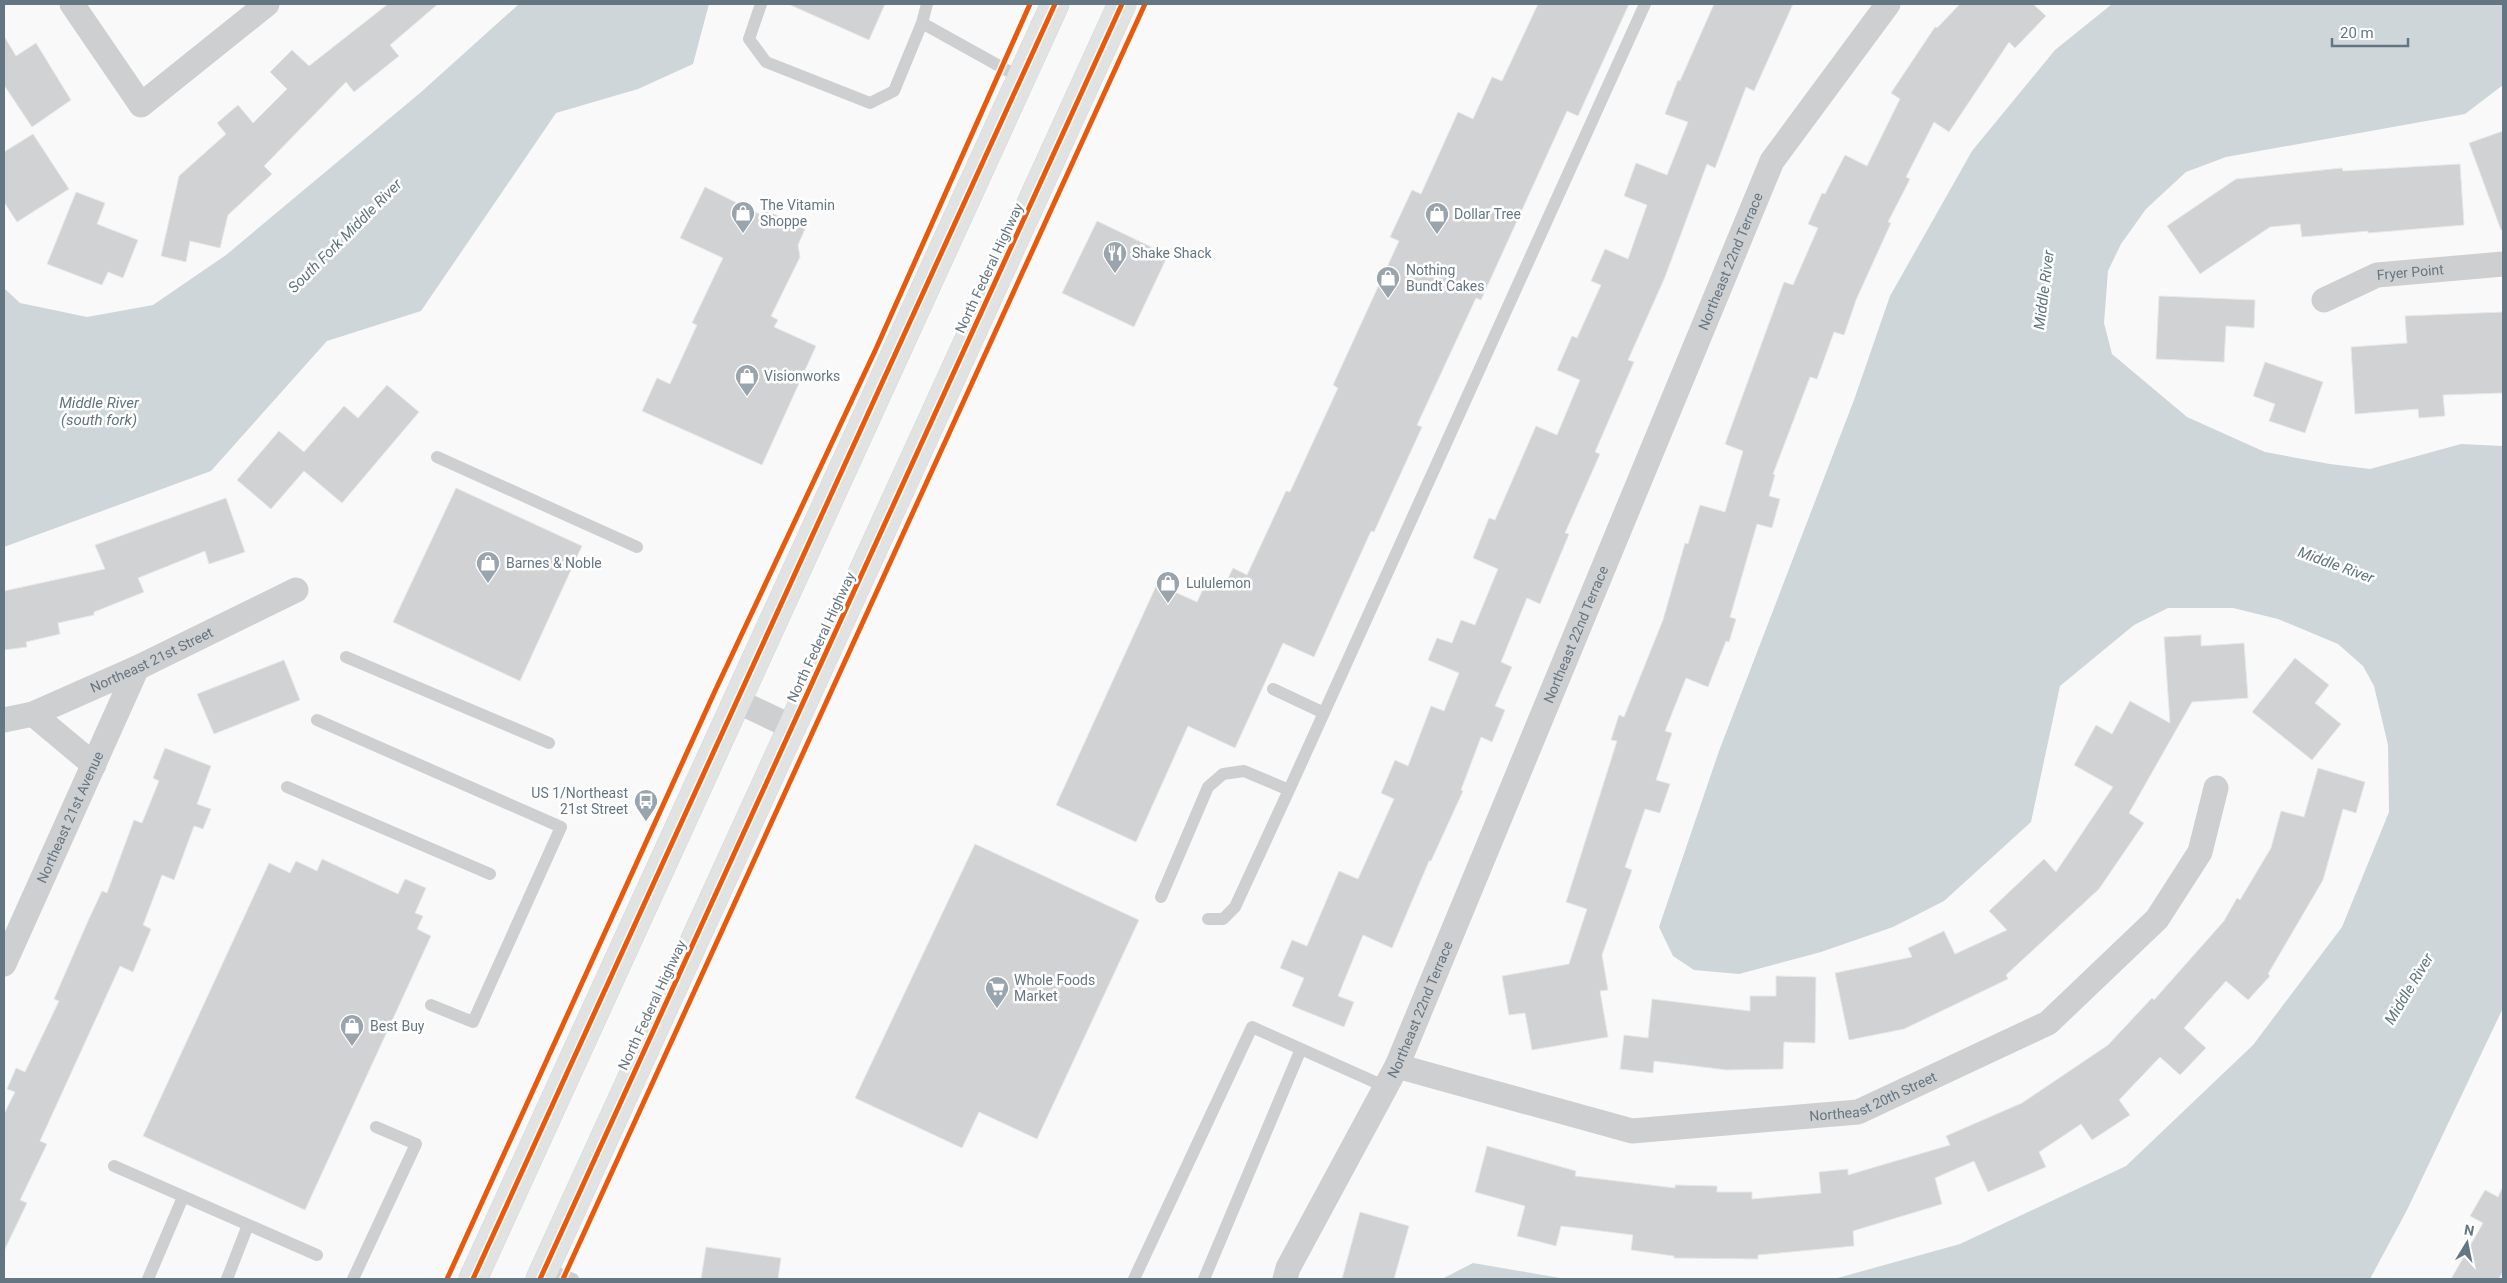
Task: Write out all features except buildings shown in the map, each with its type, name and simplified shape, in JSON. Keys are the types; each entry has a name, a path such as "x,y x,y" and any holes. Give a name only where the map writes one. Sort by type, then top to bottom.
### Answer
{"main road":[{"path":"473,1279 1055,4"},
{"name":"North Federal Highway","path":"542,1274 1122,4"}],"street":[{"path":"72,4 141,105 267,4"},
{"name":"Northeast 22nd Terrace","path":"1285,1279 1288,1268 1392,1076 1772,161 1888,4"},
{"name":"Fryer Point","path":"2324,300 2377,275 2503,264"},
{"name":"Northeast 21st Street","path":"4,720 33,714 137,668 296,590"},
{"name":"Northeast 21st Avenue","path":"4,964 137,668"},
{"path":"737,701 792,727"},
{"path":"33,714 94,764"},
{"name":"Northeast 20th Street","path":"1392,1076 1632,1131 1858,1112 2048,1023 2157,919 2200,852 2216,788"}],"lane":[{"path":"760,4 749,39 766,62 870,104 894,91 922,23 926,4"},
{"path":"1208,919 1223,919 1235,907 1645,4"},
{"path":"922,23 1021,78"},
{"path":"437,457 637,547"},
{"path":"346,657 549,743"},
{"path":"1273,689 1324,713"},
{"path":"317,720 561,827 473,1022 431,1005"},
{"path":"1161,897 1208,787 1223,774 1244,771 1289,790"},
{"path":"287,787 490,874"},
{"path":"1134,1279 1252,1027 1301,1049 1392,1076"},
{"path":"1204,1279 1301,1049"},
{"path":"353,1279 416,1144 376,1127"},
{"path":"114,1166 317,1255"},
{"path":"148,1279 183,1197"},
{"path":"227,1279 248,1225"},
{"path":"542,1274 573,1279"}],"water":[{"name":"Middle River (south fork)","path":"519,4 709,4 693,64 638,89 556,113 421,311 327,341 211,471 4,547 4,288 20,303 87,317 153,305 226,255 420,93"},
{"name":"Middle River","path":"2112,4 2503,4 2503,85 2465,114 2226,157 2186,172 2146,209 2121,244 2108,271 2104,323 2112,354 2187,417 2265,452 2370,469 2461,444 2503,446 2503,1008 2407,1210 2370,1279 1834,1279 1960,1244 2126,1166 2253,1045 2342,927 2389,812 2388,745 2374,686 2363,666 2338,644 2278,619 2233,608 2168,608 2134,625 2060,686 2031,822 1944,901 1893,927 1821,952 1739,974 1694,970 1673,956 1659,927 1719,751 1854,400 1890,296 1972,151 2055,50"},
{"path":"1473,1263 1566,1279 1442,1279"}],"cycle path":[{"path":"447,1279 715,691 875,351 1030,4"},
{"path":"473,1279 1055,4"},
{"path":"540,1279 1122,4"},
{"path":"563,1279 1145,4"}],"place":[{"name":"The Vitamin Shoppe","path":"743,234"},
{"name":"Dollar Tree","path":"1437,235"},
{"name":"Shake Shack","path":"1115,274"},
{"name":"Nothing Bundt Cakes","path":"1388,299"},
{"name":"Visionworks","path":"747,397"},
{"name":"Barnes & Noble","path":"488,584"},
{"name":"Lululemon","path":"1168,604"},
{"name":"US 1/Northeast 21st Street","path":"646,822"},
{"name":"Whole Foods Market","path":"997,1009"},
{"name":"Best Buy","path":"352,1047"}],"water label":[{"name":"South Fork Middle River","path":"345,236"}]}
